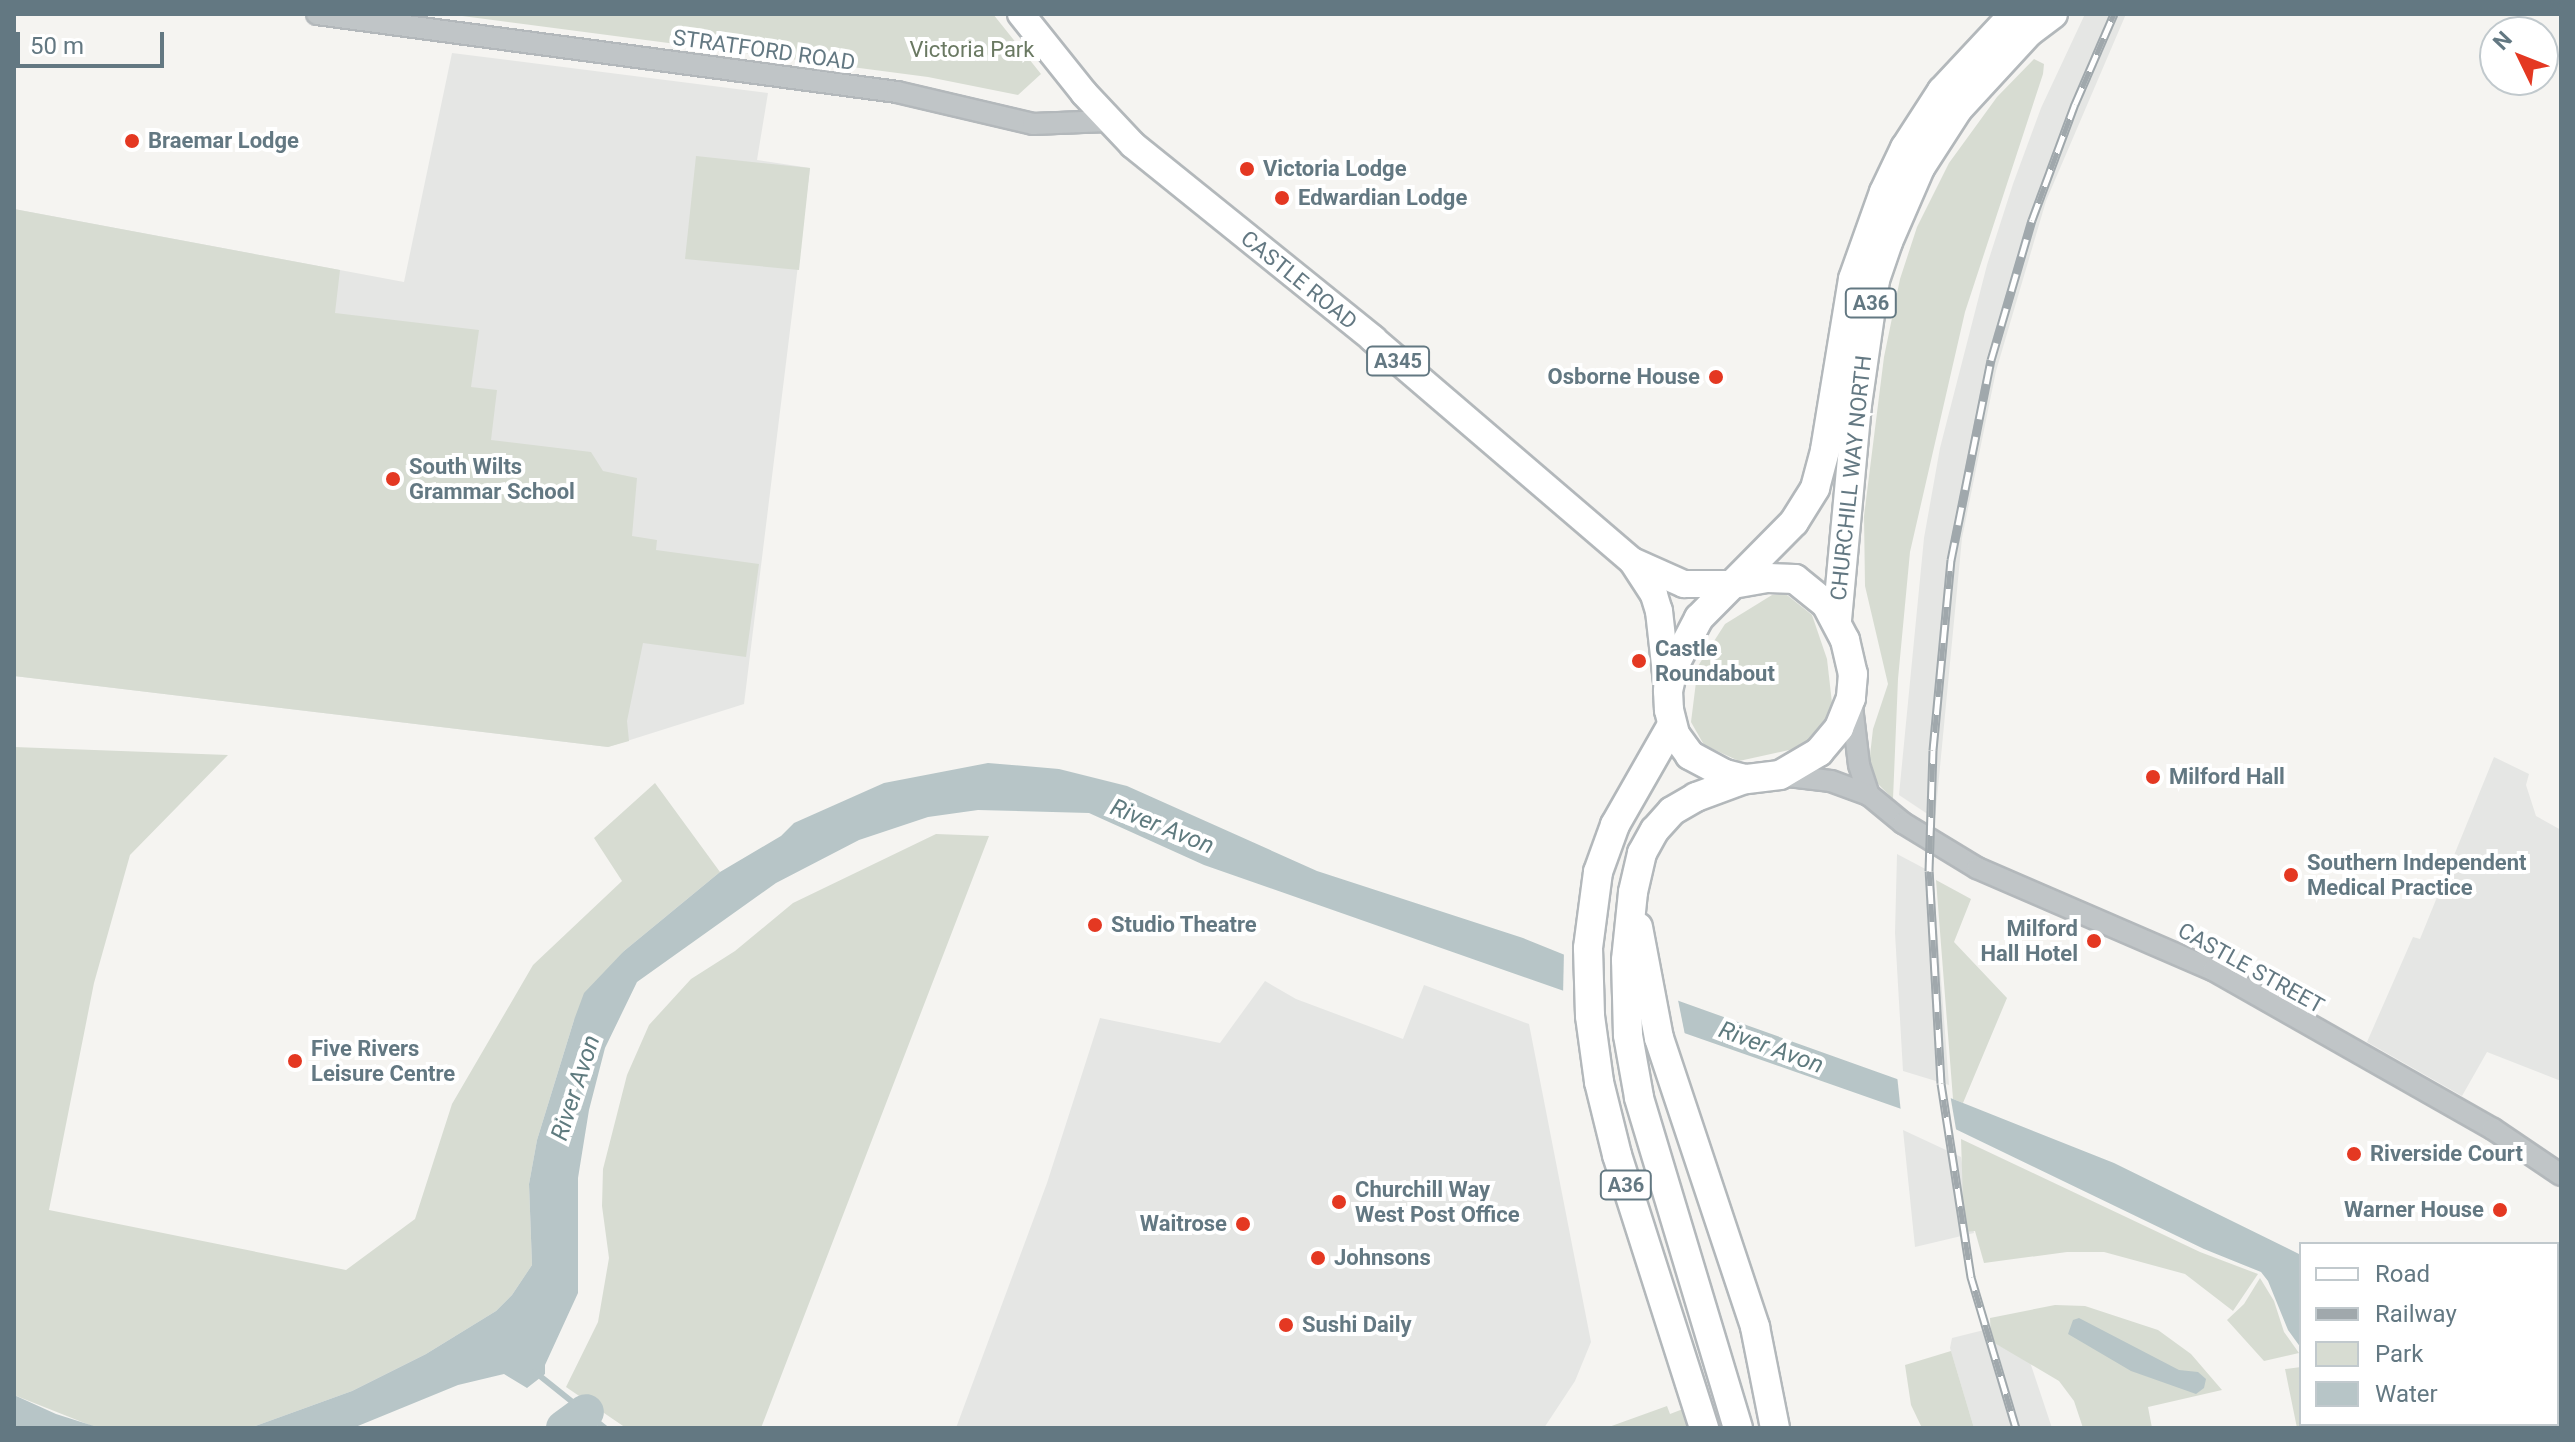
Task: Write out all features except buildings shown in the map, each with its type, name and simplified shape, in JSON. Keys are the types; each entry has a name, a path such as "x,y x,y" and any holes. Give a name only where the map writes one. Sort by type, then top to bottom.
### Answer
{"highway":[{"name":"CHURCHILL WAY NORTH","path":"1733,584 1794,522 1815,488 1825,450 1853,279 1872,221 1905,148 1942,91 2021,23 2053,14"},
{"name":"CHURCHILL WAY NORTH","path":"1837,620 1850,452 1875,280 1920,168 1958,109 2021,23"},
{"path":"1768,578 1795,579 1811,588 1837,620 1853,674 1851,698 1839,728 1819,752 1780,775 1745,779 1699,762 1681,744 1672,725 1668,691 1674,666 1690,631 1712,603 1733,584 1768,578"},
{"name":"A36","path":"1672,725 1615,825 1598,872 1589,958 1590,1016 1599,1082 1617,1155 1701,1420"},
{"name":"A36","path":"1738,1428 1639,1097 1628,1035 1636,963 1632,899 1642,853 1655,830 1672,811 1696,797 1745,779"},
{"path":"1636,963 1755,1327 1775,1428"}],"main road":[{"name":"CASTLE ROAD","path":"1021,14 1108,121 1158,167 1361,329 1632,561"},
{"name":"A345","path":"1632,561 1684,584 1733,584"},
{"name":"A345","path":"1632,561 1654,595 1659,611 1668,691"}],"street":[{"name":"STRATFORD ROAD","path":"317,14 897,92 1033,124 1108,121"},
{"path":"1851,698 1859,765 1869,795"},
{"name":"CASTLE STREET","path":"1780,775 1831,781 1869,795 1942,848 1988,874 2213,970 2493,1129 2561,1175"}],"shaded area":[{"path":"2085,14 2126,14 2046,201 1996,371 1962,538 1935,819 1899,795 1924,538 1940,448 1987,265 2013,184 2041,108"},
{"name":"South Wilts Grammar School","path":"452,53 768,93 757,160 810,168 744,704 608,747 14,676 14,209 404,282"},
{"path":"2494,757 2529,774 2526,785 2536,816 2561,830 2561,1081 2487,1052 2462,1096 2367,1042 2413,937 2420,939"},
{"path":"1897,854 1933,873 1949,1085 1903,1071 1895,933"},
{"path":"1265,981 1296,999 1403,1039 1424,985 1529,1024 1591,1342 1575,1381 1544,1428 956,1428 1047,1183 1100,1018 1220,1043"},
{"path":"1903,1130 1961,1157 1974,1233 1915,1247"},
{"path":"1996,1327 1991,1341 2030,1362 2052,1428 1974,1428 1950,1348 1952,1338"}],"green space":[{"name":"Victoria Park","path":"447,14 993,14 1041,74 1018,95 928,77"},
{"path":"2034,59 2044,64 2043,74 1965,312 1910,552 1898,679 1893,799 1878,784 1869,764 1873,729 1888,684 1865,586 1864,516 1884,357 1900,279 1917,227 1949,163 1997,97"},
{"path":"696,156 810,168 799,270 685,259"},
{"name":"South Wilts Grammar School","path":"14,209 340,270 335,313 479,330 471,387 497,390 491,440 591,452 603,471 637,478 632,536 657,540 656,550 759,564 746,657 643,643 627,721 629,741 608,747 14,676"},
{"path":"1772,595 1787,595 1812,615 1827,659 1832,703 1828,719 1814,737 1798,748 1739,761 1704,745 1691,722 1698,666 1725,624"},
{"path":"14,747 228,755 130,855 94,983 49,1210 346,1270 415,1219 452,1104 533,965 622,881 594,838 655,783 720,872 624,951 574,1020 537,1140 529,1184 532,1265 512,1295 496,1311 426,1354 352,1391 250,1428 97,1428 14,1395"},
{"path":"936,834 989,836 761,1428 626,1428 566,1387 598,1322 609,1258 602,1206 603,1169 627,1075 649,1025 691,979 735,951 793,903"},
{"path":"1936,880 1971,899 1954,942 2007,998 1963,1103 1953,1099"},
{"path":"1961,1139 2200,1252 2258,1274 2233,1311 2185,1274 2104,1252 2067,1252 1984,1263 1975,1231 1964,1232"},
{"path":"2260,1278 2274,1301 2284,1332 2299,1353 2264,1361 2227,1320 2244,1304"},
{"path":"2055,1305 2085,1306 2158,1330 2191,1354 2222,1390 2148,1407 2152,1428 2083,1428 2074,1401 2059,1381 1991,1341 1990,1318"},
{"path":"1951,1351 1974,1428 1922,1428 1911,1405 1905,1365"},
{"path":"2299,1367 2299,1426 2316,1428 2297,1428 2285,1369"},
{"path":"1667,1406 1670,1414 1683,1409 1688,1428 1606,1428"},
{"path":"2350,1426 2467,1426 2466,1428"}],"water":[{"name":"River Avon","path":"988,763 1059,769 1127,786 1317,871 1523,938 1679,1001 1953,1099 2114,1163 2299,1254 2299,1345 2288,1330 2268,1281 2261,1272 2204,1249 1947,1125 1204,865 1089,813 978,810 928,817 859,840 776,883 637,982 605,1048 589,1110 578,1178 578,1293 545,1365 545,1374 527,1388 504,1374 458,1385 353,1428 250,1428 352,1391 426,1354 496,1311 512,1295 532,1265 529,1184 537,1140 584,993 624,951 720,872 781,836 794,823 884,783"},
{"path":"2079,1318 2179,1370 2198,1372 2206,1379 2204,1388 2196,1394 2131,1371 2068,1334 2073,1320"},
{"path":"14,1395 56,1414 100,1428 14,1428"}],"pier":[{"path":"1564,950 1677,995 1686,1040 1563,997"},
{"path":"1897,1075 1950,1094 1957,1135 1901,1113"}],"waterway":[{"path":"535,1372 605,1428"},
{"path":"564,1428 586,1412"}],"railway":[{"path":"2016,1428 1971,1277 1941,1083 1929,871 1933,750 1951,560 1991,360 2032,220 2075,104 2114,14"}],"place":[{"name":"Braemar Lodge","path":"132,141"},
{"name":"Victoria Lodge","path":"1247,169"},
{"name":"Edwardian Lodge","path":"1282,198"},
{"name":"Osborne House","path":"1716,377"},
{"name":"South Wilts Grammar School","path":"393,479"},
{"name":"Castle Roundabout","path":"1639,661"},
{"name":"Milford Hall","path":"2153,777"},
{"name":"Southern Independent Medical Practice","path":"2291,875"},
{"name":"Studio Theatre","path":"1095,925"},
{"name":"Milford Hall Hotel","path":"2094,941"},
{"name":"Five Rivers Leisure Centre","path":"295,1061"},
{"name":"Riverside Court","path":"2354,1154"},
{"name":"Churchill Way West Post Office","path":"1339,1202"},
{"name":"Warner House","path":"2500,1210"},
{"name":"Waitrose","path":"1243,1224"},
{"name":"Johnsons","path":"1318,1258"},
{"name":"Sushi Daily","path":"1286,1325"}]}
